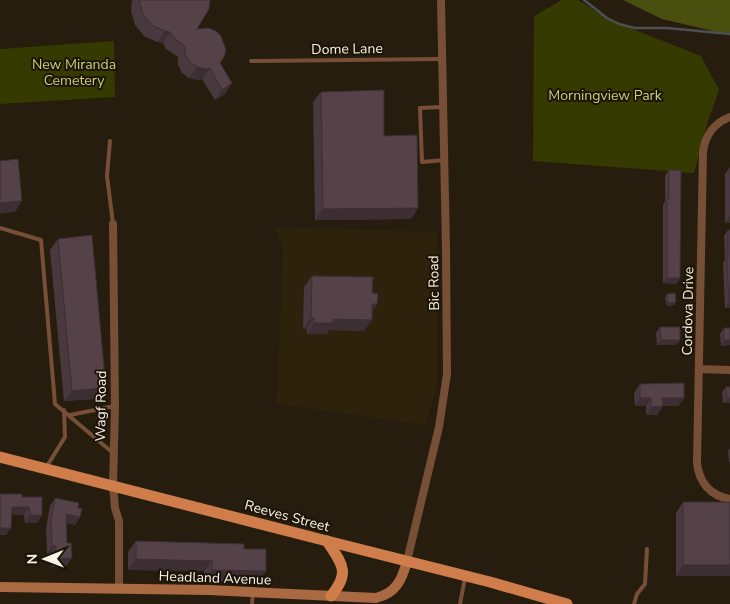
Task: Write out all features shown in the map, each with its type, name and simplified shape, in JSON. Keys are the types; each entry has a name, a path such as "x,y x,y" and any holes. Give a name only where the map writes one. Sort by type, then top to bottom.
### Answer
{"main road":[{"name":"Reeves Street","path":"0,457 466,576 567,604"},
{"path":"327,541 344,570 342,582 331,596"},
{"name":"Headland Avenue","path":"0,587 253,592 331,596 378,601 397,586 402,579 408,562"}],"street":[{"name":"Bic Road","path":"408,562 439,427 447,374 441,0"},
{"name":"Cordova Drive","path":"730,117 712,130 706,140 703,152 698,470 707,488 716,495 730,499"},
{"name":"Wagf Road","path":"113,224 113,486 115,508 119,521 119,588"},
{"path":"699,369 730,370"}],"lane":[{"name":"Dome Lane","path":"251,61 443,59"},
{"path":"444,107 420,108 422,162 445,160"},
{"path":"110,141 107,176 113,224"},
{"path":"0,228 41,240 55,404 113,453"},
{"path":"70,415 114,406"},
{"path":"46,468 65,437 64,410"},
{"path":"634,604 637,594 645,584 648,549"},
{"path":"460,604 466,576"},
{"path":"252,604 253,592"}],"shaded area":[{"path":"275,227 437,232 437,386 425,425 277,404 283,248"}],"green space":[{"name":"Morningview Park","path":"562,0 578,0 612,21 701,56 719,90 708,121 694,173 533,161 534,16"},
{"path":"623,0 730,0 730,35 662,19"},
{"name":"New Miranda Cemetery","path":"114,41 115,97 0,104 0,49"}],"building":[{"path":"139,0 210,0 209,9 197,29 208,28 216,31 221,36 226,50 220,63 232,83 222,90 210,68 197,67 190,62 185,54 185,46 174,38 170,32 152,25 143,14"},
{"path":"384,90 384,136 417,135 418,208 323,209 321,92"},
{"path":"18,159 22,201 0,203 0,161"},
{"path":"669,170 681,170 680,278 667,278"},
{"path":"728,230 730,230 730,303 727,257"},
{"path":"92,235 105,378 101,378 102,388 72,391 58,239"},
{"path":"312,276 373,277 372,293 378,294 377,304 372,304 372,320 333,319 333,323 314,323 314,318 311,318"},
{"path":"675,293 676,302 668,303 667,294"},
{"path":"660,327 680,327 680,340 661,340"},
{"path":"724,328 730,328 730,340 724,340"},
{"path":"684,383 684,398 662,398 663,406 651,407 651,398 640,398 640,384"},
{"path":"726,387 730,387 730,398 727,398"},
{"path":"0,494 22,494 22,497 42,497 42,515 30,515 29,507 12,507 11,528 0,528"},
{"path":"55,498 79,503 78,508 82,509 80,517 66,514 67,543 71,543 72,558 56,559 56,546 52,546 51,520"},
{"path":"683,502 730,502 730,565 683,565"},
{"path":"136,541 244,544 244,549 266,549 266,571 212,570 212,561 136,559"}],"waterway":[{"path":"584,0 607,18 619,24 635,28 667,28 730,34"}]}
